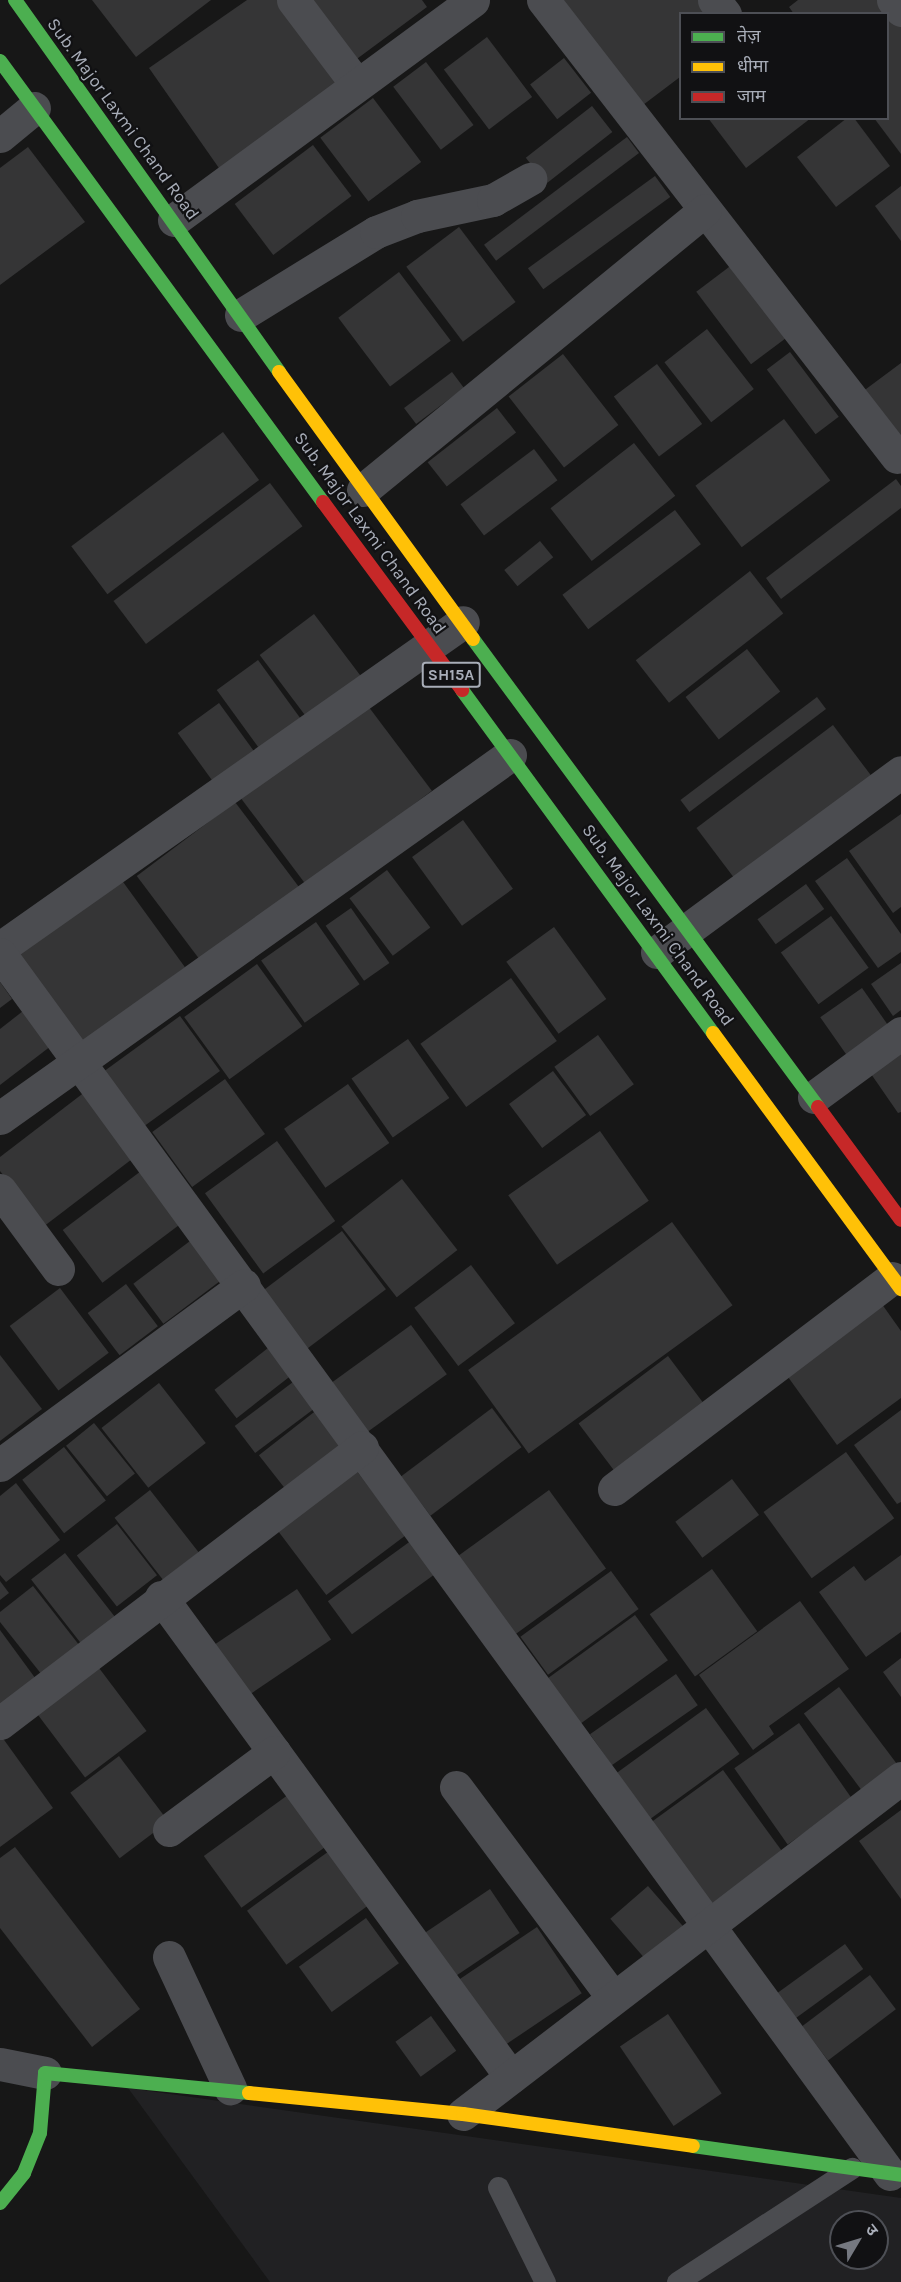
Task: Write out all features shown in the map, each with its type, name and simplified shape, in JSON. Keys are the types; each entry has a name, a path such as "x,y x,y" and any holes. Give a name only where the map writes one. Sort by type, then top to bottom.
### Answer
{"main road":[{"name":"Sub. Major Laxmi Chand Road","path":"15,0 174,220 363,490 814,1097 901,1220"},
{"name":"Sub. Major Laxmi Chand Road","path":"0,62 657,952 897,1284"},
{"path":"0,2204 24,2173 40,2133 45,2073 230,2088 463,2114 896,2175"}],"street":[{"path":"292,0 357,85"},
{"path":"174,220 357,85 438,10 472,0"},
{"path":"543,0 897,457"},
{"path":"714,0 723,12"},
{"path":"893,0 901,10"},
{"path":"0,136 34,108"},
{"path":"241,315 376,232 417,216 493,200 530,178"},
{"path":"363,490 705,210"},
{"path":"0,948 463,622"},
{"path":"0,1118 510,755"},
{"path":"657,952 901,772"},
{"path":"0,954 244,1285 708,1926 896,2175"},
{"path":"814,1097 901,1033"},
{"path":"0,1190 58,1269"},
{"path":"614,1489 897,1284"},
{"path":"0,1465 244,1285"},
{"path":"0,1723 161,1597 362,1447"},
{"path":"161,1597 511,2077"},
{"path":"169,1830 274,1752"},
{"path":"463,2114 901,1778"},
{"path":"456,1787 614,1998"},
{"path":"169,1957 230,2088"},
{"path":"0,2064 45,2073"}],"lane":[{"path":"677,2282 852,2168"},
{"path":"498,2187 545,2282"}],"shaded area":[{"path":"128,2088 901,2198 901,2282 270,2282"}],"building":[{"path":"92,0 211,0 136,57"},
{"path":"247,0 279,0 340,88 221,171 149,68"},
{"path":"303,0 422,0 427,7 350,64"},
{"path":"563,0 700,0 709,12 679,12 679,78 643,105"},
{"path":"798,0 884,0 901,22 901,154 876,120 889,120 889,12 793,12 789,7"},
{"path":"487,37 532,97 489,129 444,69"},
{"path":"564,58 591,93 557,119 530,84"},
{"path":"426,62 474,125 441,150 393,87"},
{"path":"373,98 421,162 368,202 320,138"},
{"path":"592,106 612,132 546,184 526,158"},
{"path":"710,120 808,120 746,168"},
{"path":"844,120 856,120 890,166 836,207 797,157"},
{"path":"627,137 639,153 496,261 484,245"},
{"path":"313,145 352,196 273,255 235,204"},
{"path":"28,147 85,222 0,285 0,168"},
{"path":"655,176 670,197 543,289 528,268"},
{"path":"901,186 901,241 875,206"},
{"path":"459,227 516,302 463,342 406,267"},
{"path":"733,264 788,337 751,364 696,292"},
{"path":"399,272 451,341 390,386 338,318"},
{"path":"707,329 754,389 711,422 664,362"},
{"path":"790,352 839,417 816,434 767,369"},
{"path":"563,354 618,425 564,467 509,396"},
{"path":"901,363 901,444 862,392"},
{"path":"657,364 702,424 659,456 614,396"},
{"path":"452,372 464,388 416,424 404,408"},
{"path":"497,408 516,432 447,487 428,462"},
{"path":"784,419 830,480 742,547 695,486"},
{"path":"223,432 259,480 107,594 71,546"},
{"path":"634,443 675,496 592,561 550,508"},
{"path":"534,449 557,480 484,536 461,504"},
{"path":"896,479 901,486 901,508 781,599 766,578"},
{"path":"270,483 302,526 146,644 113,601"},
{"path":"675,510 701,544 588,629 562,595"},
{"path":"540,541 553,557 517,586 504,570"},
{"path":"750,571 783,614 669,703 636,660"},
{"path":"314,614 363,679 309,720 260,655"},
{"path":"747,649 780,692 719,740 686,697"},
{"path":"258,660 306,726 264,756 217,690"},
{"path":"817,697 826,709 689,812 680,800"},
{"path":"365,702 432,791 306,885 240,796"},
{"path":"219,703 261,760 219,790 178,733"},
{"path":"833,725 874,779 737,882 696,828"},
{"path":"235,802 305,895 207,969 137,876"},
{"path":"901,814 901,907 893,913 849,851"},
{"path":"463,820 513,889 462,926 412,857"},
{"path":"847,858 901,934 901,952 878,968 815,881"},
{"path":"387,870 430,928 393,956 349,898"},
{"path":"118,875 185,967 77,1046 10,954"},
{"path":"806,884 824,909 776,944 757,919"},
{"path":"351,908 389,963 364,981 326,926"},
{"path":"831,916 869,968 818,1004 781,952"},
{"path":"316,922 360,984 305,1023 261,960"},
{"path":"554,927 606,999 559,1034 506,962"},
{"path":"901,963 901,1010 893,1016 871,984"},
{"path":"257,964 302,1026 229,1079 184,1017"},
{"path":"511,978 557,1041 466,1107 420,1044"},
{"path":"0,982 12,999 0,1008"},
{"path":"862,988 889,1027 847,1056 820,1017"},
{"path":"23,1011 51,1046 0,1085 0,1029"},
{"path":"180,1016 220,1071 142,1127 102,1072"},
{"path":"598,1035 634,1084 590,1116 554,1067"},
{"path":"408,1039 449,1098 393,1138 351,1079"},
{"path":"901,1048 901,1112 898,1113 869,1071"},
{"path":"553,1071 586,1115 542,1148 509,1104"},
{"path":"225,1079 265,1134 192,1187 152,1132"},
{"path":"348,1084 389,1143 325,1188 284,1129"},
{"path":"90,1088 140,1153 43,1227 0,1171 0,1157"},
{"path":"600,1131 649,1201 557,1265 508,1195"},
{"path":"277,1141 335,1221 263,1273 205,1193"},
{"path":"145,1168 185,1221 102,1283 63,1230"},
{"path":"402,1179 457,1250 397,1297 341,1226"},
{"path":"672,1222 733,1305 529,1453 468,1370"},
{"path":"342,1231 386,1289 302,1352 258,1294"},
{"path":"198,1235 228,1275 163,1324 133,1284"},
{"path":"471,1265 515,1323 458,1366 414,1308"},
{"path":"126,1284 158,1326 120,1355 88,1313"},
{"path":"60,1288 109,1353 58,1391 10,1326"},
{"path":"879,1300 901,1331 901,1398 837,1445 783,1370"},
{"path":"411,1325 447,1374 362,1436 326,1387"},
{"path":"268,1348 290,1376 237,1418 214,1390"},
{"path":"0,1355 42,1409 0,1441"},
{"path":"668,1356 704,1404 615,1471 579,1423"},
{"path":"293,1382 313,1409 255,1453 235,1426"},
{"path":"159,1383 206,1443 148,1488 101,1428"},
{"path":"492,1408 521,1447 430,1516 401,1477"},
{"path":"318,1409 345,1444 286,1490 259,1455"},
{"path":"901,1410 901,1502 897,1504 854,1445"},
{"path":"94,1423 135,1474 107,1496 66,1446"},
{"path":"64,1447 106,1501 64,1533 22,1480"},
{"path":"846,1452 894,1518 812,1578 763,1512"},
{"path":"353,1466 405,1535 326,1595 274,1526"},
{"path":"732,1479 759,1515 702,1558 675,1522"},
{"path":"16,1483 60,1540 6,1582 0,1575 0,1496"},
{"path":"150,1490 199,1552 163,1580 115,1518"},
{"path":"549,1490 606,1568 515,1634 458,1556"},
{"path":"117,1524 157,1575 117,1607 77,1555"},
{"path":"412,1540 436,1573 352,1634 328,1601"},
{"path":"65,1553 117,1620 83,1646 31,1579"},
{"path":"901,1555 901,1632 866,1657 819,1592 854,1566 865,1581"},
{"path":"712,1569 757,1631 695,1677 650,1614"},
{"path":"611,1571 639,1609 548,1675 520,1637"},
{"path":"0,1581 9,1593 0,1600"},
{"path":"33,1586 83,1650 46,1680 0,1622 0,1612"},
{"path":"297,1589 331,1640 239,1702 205,1651"},
{"path":"800,1601 849,1669 769,1726 774,1734 753,1750 699,1675"},
{"path":"635,1615 668,1660 580,1724 547,1679"},
{"path":"0,1630 41,1686 0,1716"},
{"path":"901,1658 901,1697 883,1672"},
{"path":"96,1664 147,1731 85,1777 35,1710"},
{"path":"676,1674 698,1705 612,1765 590,1734"},
{"path":"839,1687 897,1764 862,1790 804,1713"},
{"path":"706,1708 740,1754 651,1819 617,1773"},
{"path":"799,1723 852,1799 788,1844 734,1768"},
{"path":"2,1737 53,1808 0,1847 0,1739"},
{"path":"119,1756 168,1821 120,1858 70,1793"},
{"path":"723,1770 784,1853 712,1905 652,1822"},
{"path":"292,1792 330,1844 241,1908 204,1856"},
{"path":"901,1810 901,1899 859,1841"},
{"path":"336,1846 375,1900 286,1965 247,1911"},
{"path":"15,1847 140,2009 92,2047 0,1928 0,1858"},
{"path":"648,1886 685,1929 648,1962 610,1919"},
{"path":"490,1889 520,1933 452,1979 422,1935"},
{"path":"366,1918 399,1963 332,2012 299,1967"},
{"path":"537,1927 582,1993 501,2048 457,1981"},
{"path":"845,1944 863,1969 795,2018 777,1993"},
{"path":"870,1975 896,2009 828,2060 802,2026"},
{"path":"668,2014 722,2094 674,2126 620,2046"},
{"path":"431,2016 456,2051 421,2077 395,2042"}],"traffic: fast":[{"path":"15,0 279,372"},
{"path":"0,61 323,502"},
{"path":"473,639 818,1107"},
{"path":"462,690 713,1033"},
{"path":"0,2203 24,2173 40,2133 45,2073 249,2093"},
{"path":"693,2146 901,2175"}],"traffic: slow":[{"path":"279,372 473,639"},
{"path":"713,1033 901,1289"},
{"path":"249,2093 463,2114 693,2146"}],"traffic: jam":[{"path":"323,502 462,690"},
{"path":"818,1107 901,1220"}]}
